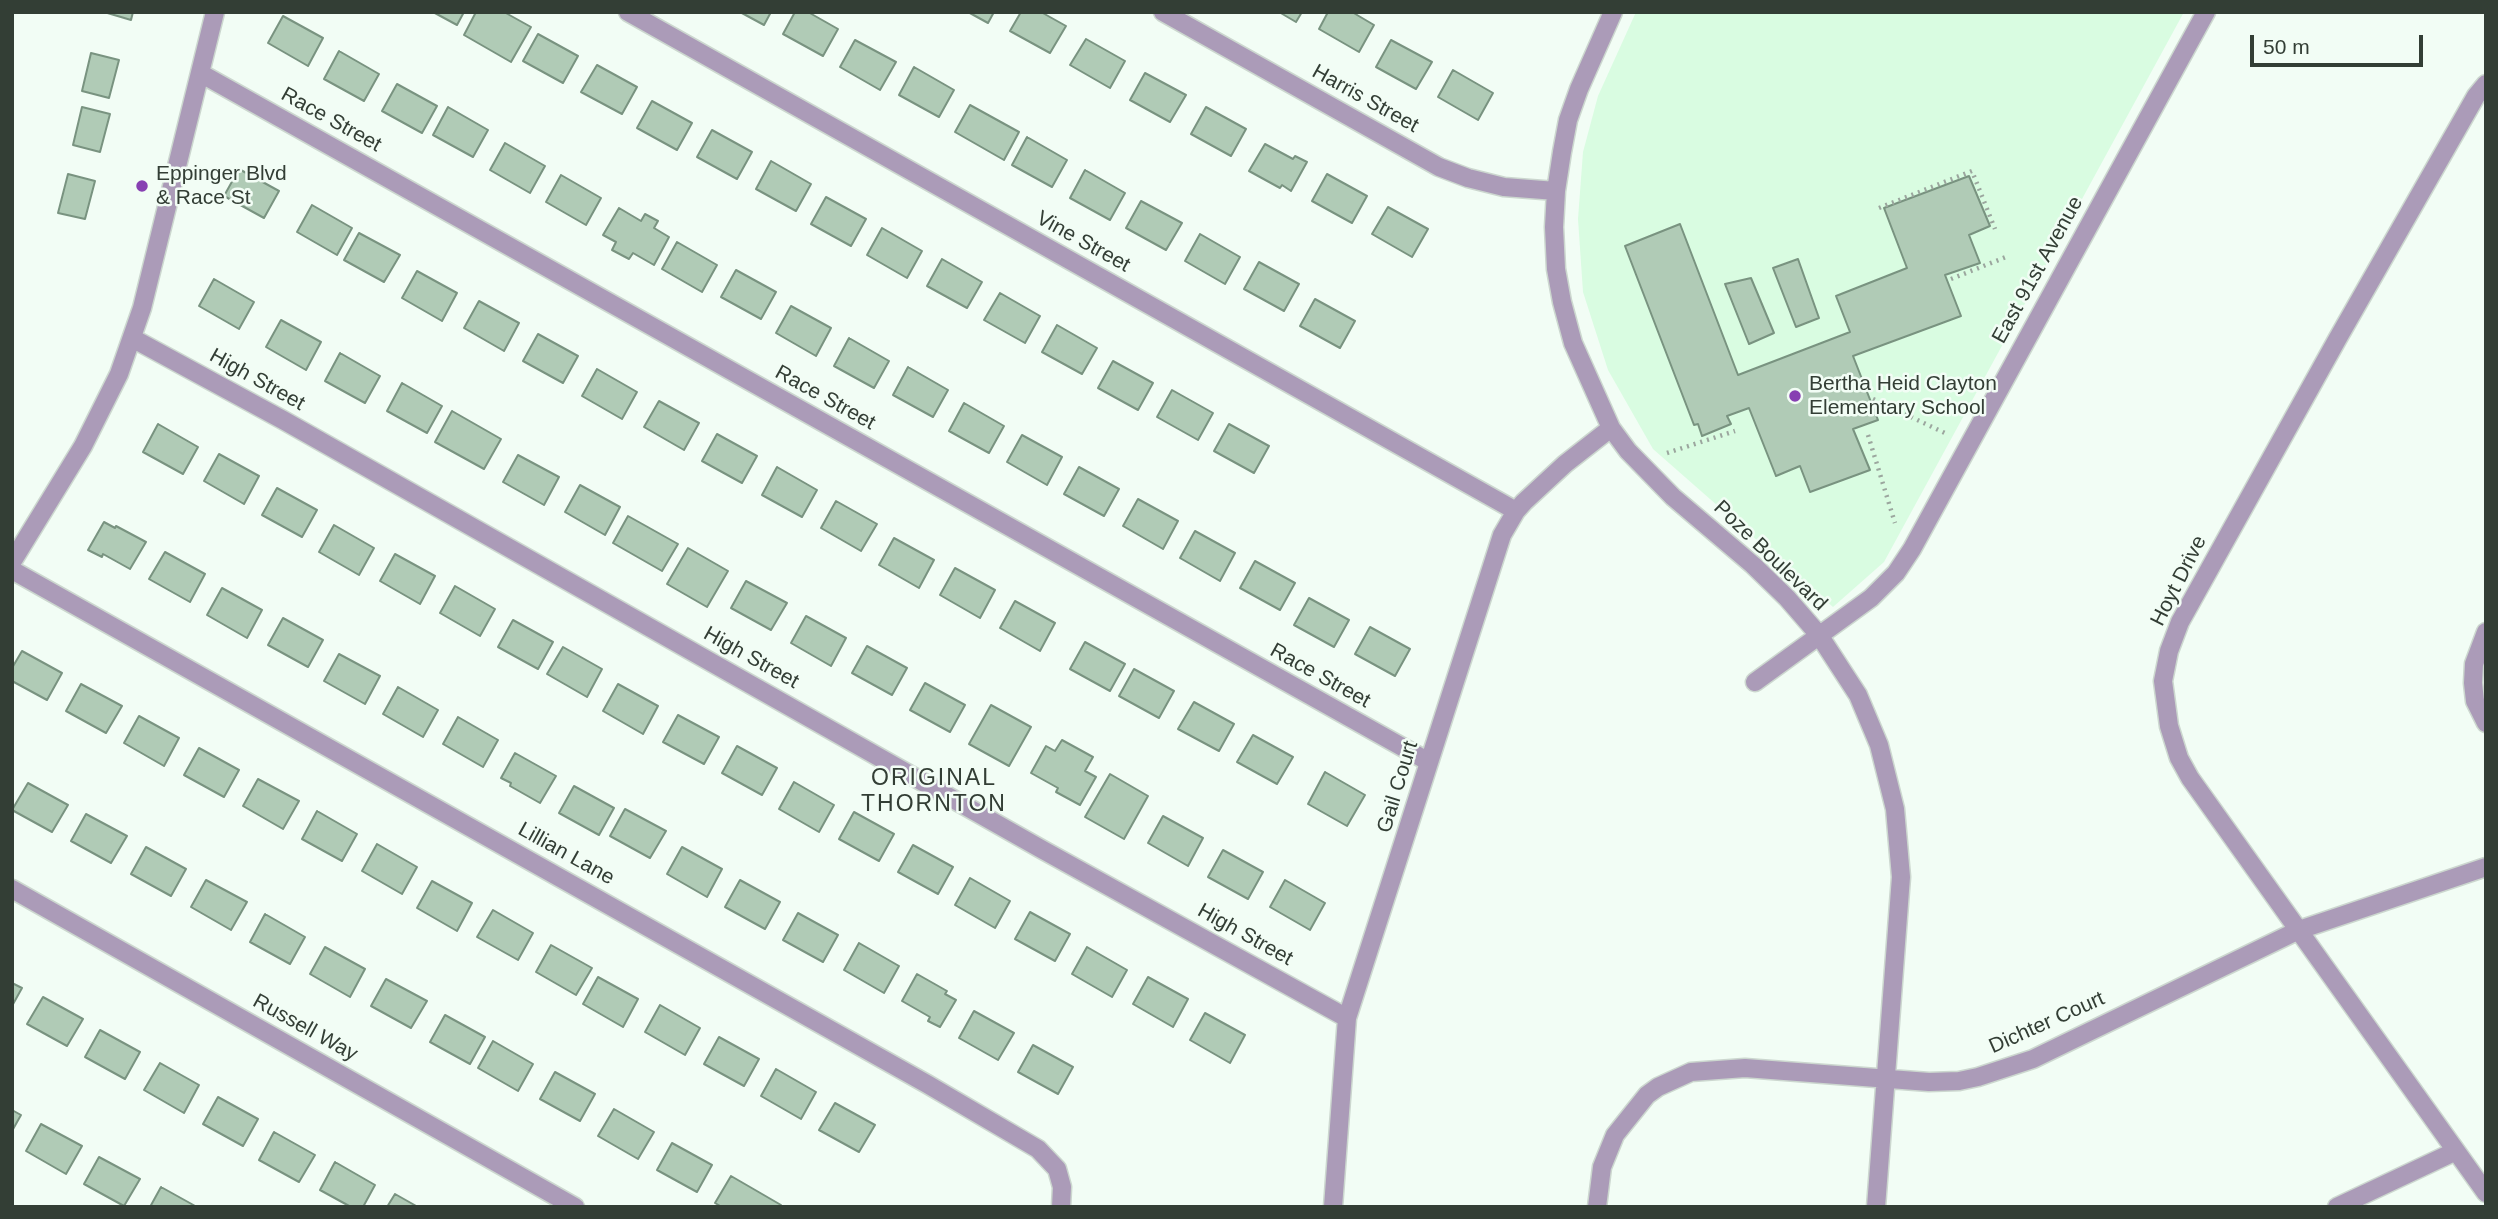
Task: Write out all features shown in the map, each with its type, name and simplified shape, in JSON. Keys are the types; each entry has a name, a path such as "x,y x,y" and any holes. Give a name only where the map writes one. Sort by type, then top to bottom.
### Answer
{"street":[{"path":"12,562 103,411 132,338 142,308 215,12"},
{"name":"Vine Street","path":"628,12 1516,511"},
{"name":"Harris Street","path":"1163,12 1439,166 1468,178 1504,187 1556,191"},
{"name":"Poze Boulevard","path":"1613,12 1568,120 1556,191 1556,268 1562,302 1573,343 1611,428 1628,451 1673,497 1762,573 1819,635 1857,695 1879,745 1895,809 1901,877 1876,1207"},
{"name":"East 91st Avenue","path":"1755,682 1871,598 1896,573 1912,549 2203,13"},
{"name":"Race Street","path":"200,73 1429,762"},
{"name":"Hoyt Drive","path":"2486,84 2476,96 2331,350 2180,622 2169,651 2163,681 2169,726 2179,758 2190,778 2486,1193"},
{"name":"High Street","path":"132,338 283,420 1055,856 1348,1017"},
{"name":"Gail Court","path":"1333,1207 1348,1017 1502,535 1516,511 1565,464 1611,428"},
{"name":"Lillian Lane","path":"12,570 1038,1149 1057,1169 1062,1187 1062,1207"},
{"path":"2486,632 2474,664 2473,683 2475,701 2486,723"},
{"name":"Dichter Court","path":"1597,1207 1602,1167 1615,1135 1647,1095 1691,1072 1745,1068 1929,1082 1959,1081 2033,1059 2299,930 2486,867"},
{"name":"Russell Way","path":"12,889 575,1207"},
{"path":"2337,1207 2456,1151"}],"path":[{"path":"1879,208 1972,171 1995,229"},
{"path":"1951,279 2006,257"},
{"path":"1873,399 1947,434"},
{"path":"1667,453 1735,431"},
{"path":"1868,435 1895,523"}],"shaded area":[{"path":"1636,12 2184,12 1884,562 1833,607 1653,449 1608,370 1583,292 1578,219 1583,152 1598,96"}],"building":[{"path":"104,12 133,12 131,20"},
{"path":"433,12 464,12 457,25"},
{"path":"476,12 504,12 531,27 511,62 464,35"},
{"path":"740,12 771,12 764,25"},
{"path":"795,12 808,12 838,29 823,56 783,34"},
{"path":"968,12 994,12 988,23"},
{"path":"1021,12 1041,12 1066,26 1050,53 1010,31"},
{"path":"1279,12 1302,12 1296,22"},
{"path":"1328,12 1352,12 1374,25 1359,52 1319,29"},
{"path":"283,16 323,38 308,66 268,43"},
{"path":"538,34 578,56 563,83 523,61"},
{"path":"1086,39 1125,61 1110,88 1070,65"},
{"path":"855,40 896,62 880,90 840,67"},
{"path":"1391,40 1432,62 1416,89 1376,67"},
{"path":"339,51 379,74 364,101 324,79"},
{"path":"91,53 119,60 109,98 82,91"},
{"path":"597,65 637,87 622,114 581,92"},
{"path":"914,67 954,90 939,117 899,95"},
{"path":"1453,70 1493,93 1478,120 1438,97"},
{"path":"1145,73 1186,95 1170,122 1130,100"},
{"path":"397,84 437,106 422,133 382,111"},
{"path":"652,101 692,123 677,150 637,128"},
{"path":"970,105 1019,132 1004,160 955,132"},
{"path":"82,107 110,114 100,152 73,145"},
{"path":"448,107 488,130 473,157 433,135"},
{"path":"1206,107 1246,129 1231,156 1191,134"},
{"path":"712,130 752,152 737,179 697,157"},
{"path":"1027,137 1067,160 1052,187 1012,165"},
{"path":"505,143 545,166 530,193 490,170"},
{"path":"1265,144 1293,159 1295,156 1307,162 1291,191 1249,171"},
{"path":"771,161 811,184 796,211 756,189"},
{"path":"239,169 279,191 264,218 224,196"},
{"path":"1085,170 1125,193 1110,220 1070,198"},
{"path":"68,174 95,181 85,219 58,213"},
{"path":"1327,174 1367,196 1352,223 1312,201"},
{"path":"561,175 601,198 586,225 546,202"},
{"path":"1969,176 1990,226 1969,235 1980,263 1945,275 1961,316 1853,356 1878,420 1853,429 1870,470 1810,492 1800,466 1776,476 1749,408 1727,416 1731,424 1702,436 1698,424 1694,425 1625,246 1680,224 1738,375 1850,332 1836,296 1907,268 1884,208"},
{"path":"826,197 866,219 851,246 811,224"},
{"path":"1141,201 1182,223 1166,250 1126,228"},
{"path":"312,205 352,228 337,255 297,232"},
{"path":"1388,207 1428,229 1412,257 1372,234"},
{"path":"619,208 641,221 645,214 658,221 654,228 669,237 654,265 633,253 629,259 612,250 616,242 603,235"},
{"path":"882,228 922,251 907,278 867,255"},
{"path":"359,233 400,255 384,282 344,260"},
{"path":"1200,234 1240,257 1225,284 1185,261"},
{"path":"677,242 717,265 702,292 662,269"},
{"path":"942,259 982,282 967,308 927,286"},
{"path":"1798,259 1819,318 1796,327 1773,268"},
{"path":"1259,262 1299,284 1284,311 1244,289"},
{"path":"736,270 776,292 761,319 721,297"},
{"path":"417,271 457,293 442,321 402,298"},
{"path":"1751,278 1774,333 1749,344 1725,284"},
{"path":"214,279 254,302 239,329 199,306"},
{"path":"1000,293 1040,316 1025,343 984,320"},
{"path":"1315,299 1355,321 1340,348 1300,326"},
{"path":"479,301 519,323 504,351 464,328"},
{"path":"791,306 831,328 816,356 776,333"},
{"path":"281,320 321,342 306,370 266,347"},
{"path":"1057,325 1097,348 1082,374 1042,352"},
{"path":"538,334 578,356 563,383 523,361"},
{"path":"849,338 889,361 874,388 834,366"},
{"path":"340,353 380,376 365,403 325,381"},
{"path":"1113,361 1153,383 1138,410 1098,388"},
{"path":"908,367 948,390 933,417 893,395"},
{"path":"597,369 637,392 622,419 582,396"},
{"path":"402,383 442,406 427,433 387,411"},
{"path":"1172,390 1213,413 1198,440 1157,417"},
{"path":"659,401 699,423 684,450 644,427"},
{"path":"964,403 1004,426 989,453 949,431"},
{"path":"452,411 501,439 484,469 435,442"},
{"path":"158,424 198,447 183,474 143,452"},
{"path":"1229,424 1269,446 1254,473 1214,451"},
{"path":"717,434 757,456 742,483 702,461"},
{"path":"1022,435 1062,457 1047,485 1007,462"},
{"path":"219,454 259,476 244,504 204,481"},
{"path":"518,455 559,477 544,505 503,482"},
{"path":"777,467 817,490 802,517 762,495"},
{"path":"1079,467 1119,489 1104,516 1064,494"},
{"path":"580,485 620,507 605,535 565,512"},
{"path":"277,488 317,510 302,537 262,515"},
{"path":"1138,499 1178,521 1163,549 1123,526"},
{"path":"836,501 877,524 861,551 821,528"},
{"path":"628,516 678,544 662,571 613,543"},
{"path":"104,522 146,542 130,569 103,554 102,557 88,550"},
{"path":"334,525 374,548 359,575 319,552"},
{"path":"1195,531 1235,553 1220,581 1180,558"},
{"path":"894,538 934,560 919,588 879,565"},
{"path":"688,548 728,571 707,607 667,584"},
{"path":"165,552 205,574 190,602 149,579"},
{"path":"395,554 435,576 420,604 380,581"},
{"path":"1255,561 1295,583 1280,610 1240,588"},
{"path":"955,568 995,590 980,618 940,595"},
{"path":"746,581 787,603 771,630 731,608"},
{"path":"455,586 495,609 480,636 440,613"},
{"path":"222,588 262,610 247,638 207,615"},
{"path":"1309,598 1349,620 1334,647 1294,625"},
{"path":"1015,601 1055,623 1040,651 1000,628"},
{"path":"806,616 846,638 831,666 791,643"},
{"path":"283,618 323,640 308,667 268,645"},
{"path":"513,620 553,642 538,669 498,647"},
{"path":"1370,627 1410,649 1395,676 1355,654"},
{"path":"1085,642 1125,664 1110,691 1070,669"},
{"path":"867,646 907,668 892,695 852,673"},
{"path":"563,647 602,669 587,697 547,674"},
{"path":"22,651 62,673 47,700 12,681 12,668"},
{"path":"339,654 380,676 365,704 324,681"},
{"path":"1134,669 1174,691 1159,718 1119,696"},
{"path":"925,683 965,705 950,732 910,710"},
{"path":"81,684 122,706 106,733 66,711"},
{"path":"618,684 658,706 643,734 603,711"},
{"path":"398,687 438,710 423,737 383,714"},
{"path":"1194,702 1234,724 1219,751 1178,729"},
{"path":"991,705 1031,727 1009,766 969,744"},
{"path":"678,715 719,737 704,764 663,742"},
{"path":"139,716 179,738 164,766 124,743"},
{"path":"458,717 498,740 483,767 443,744"},
{"path":"1253,735 1293,757 1277,784 1237,762"},
{"path":"1062,740 1093,757 1085,771 1096,777 1080,805 1056,792 1058,788 1031,773 1046,746 1055,751"},
{"path":"737,746 777,768 762,795 722,773"},
{"path":"199,748 239,770 224,797 184,775"},
{"path":"515,753 556,776 540,803 501,778"},
{"path":"1325,772 1365,795 1347,826 1308,804"},
{"path":"1110,774 1148,796 1124,839 1085,817"},
{"path":"258,779 299,801 283,829 243,806"},
{"path":"794,782 834,805 819,832 779,809"},
{"path":"28,783 68,805 52,832 12,810"},
{"path":"574,786 614,808 599,835 559,813"},
{"path":"625,809 666,831 650,858 610,836"},
{"path":"317,811 357,834 342,861 302,839"},
{"path":"854,812 894,834 879,861 839,839"},
{"path":"86,814 127,836 111,863 71,841"},
{"path":"1163,816 1203,838 1188,866 1148,843"},
{"path":"377,844 417,867 402,894 362,871"},
{"path":"913,845 953,867 938,894 898,872"},
{"path":"146,847 186,869 171,896 131,874"},
{"path":"682,847 722,869 707,897 667,874"},
{"path":"1223,850 1263,872 1248,899 1208,877"},
{"path":"970,878 1010,901 995,928 955,905"},
{"path":"206,880 247,902 231,930 191,907"},
{"path":"740,880 780,902 765,929 725,907"},
{"path":"1285,880 1325,903 1310,930 1270,907"},
{"path":"432,881 472,903 457,931 417,908"},
{"path":"493,910 533,933 518,960 477,937"},
{"path":"1030,912 1070,934 1055,961 1015,939"},
{"path":"798,913 838,935 823,962 783,940"},
{"path":"265,914 305,937 290,964 250,942"},
{"path":"859,943 899,966 884,993 844,970"},
{"path":"551,945 592,968 576,995 536,972"},
{"path":"325,947 365,969 350,997 310,974"},
{"path":"1087,947 1127,970 1112,997 1072,974"},
{"path":"917,974 947,991 945,994 956,1000 940,1027 928,1021 930,1017 902,1001"},
{"path":"598,977 638,999 623,1027 583,1004"},
{"path":"1148,977 1188,999 1173,1027 1133,1004"},
{"path":"386,979 427,1001 411,1028 371,1006"},
{"path":"12,983 22,988 12,1006"},
{"path":"43,997 83,1019 67,1046 27,1024"},
{"path":"660,1005 700,1028 685,1055 645,1032"},
{"path":"974,1011 1014,1033 998,1060 959,1038"},
{"path":"1205,1013 1245,1035 1230,1063 1190,1040"},
{"path":"445,1015 485,1037 470,1064 430,1042"},
{"path":"100,1030 140,1052 125,1079 85,1057"},
{"path":"719,1037 759,1059 744,1086 704,1064"},
{"path":"493,1041 533,1064 518,1091 478,1068"},
{"path":"1033,1045 1073,1067 1058,1094 1018,1072"},
{"path":"160,1063 199,1085 184,1113 144,1090"},
{"path":"776,1069 816,1092 801,1119 761,1096"},
{"path":"555,1072 595,1094 580,1121 540,1099"},
{"path":"218,1097 258,1119 243,1146 203,1124"},
{"path":"835,1103 875,1125 859,1152 819,1130"},
{"path":"614,1109 654,1132 638,1159 598,1136"},
{"path":"12,1110 21,1115 12,1131"},
{"path":"41,1124 82,1146 66,1174 26,1151"},
{"path":"274,1132 315,1155 299,1182 259,1160"},
{"path":"672,1143 712,1165 697,1192 657,1170"},
{"path":"99,1157 140,1179 124,1206 84,1184"},
{"path":"335,1162 375,1185 363,1207 351,1207 320,1190"},
{"path":"731,1176 781,1205 780,1207 722,1207 715,1203"},
{"path":"161,1187 197,1207 150,1207"},
{"path":"395,1194 418,1207 387,1207"}],"place":[{"name":"Eppinger Blvd & Race St","path":"142,186"},
{"name":"Bertha Heid Clayton Elementary School","path":"1795,396"}],"district":[{"name":"ORIGINAL THORNTON","path":"934,792"}]}
